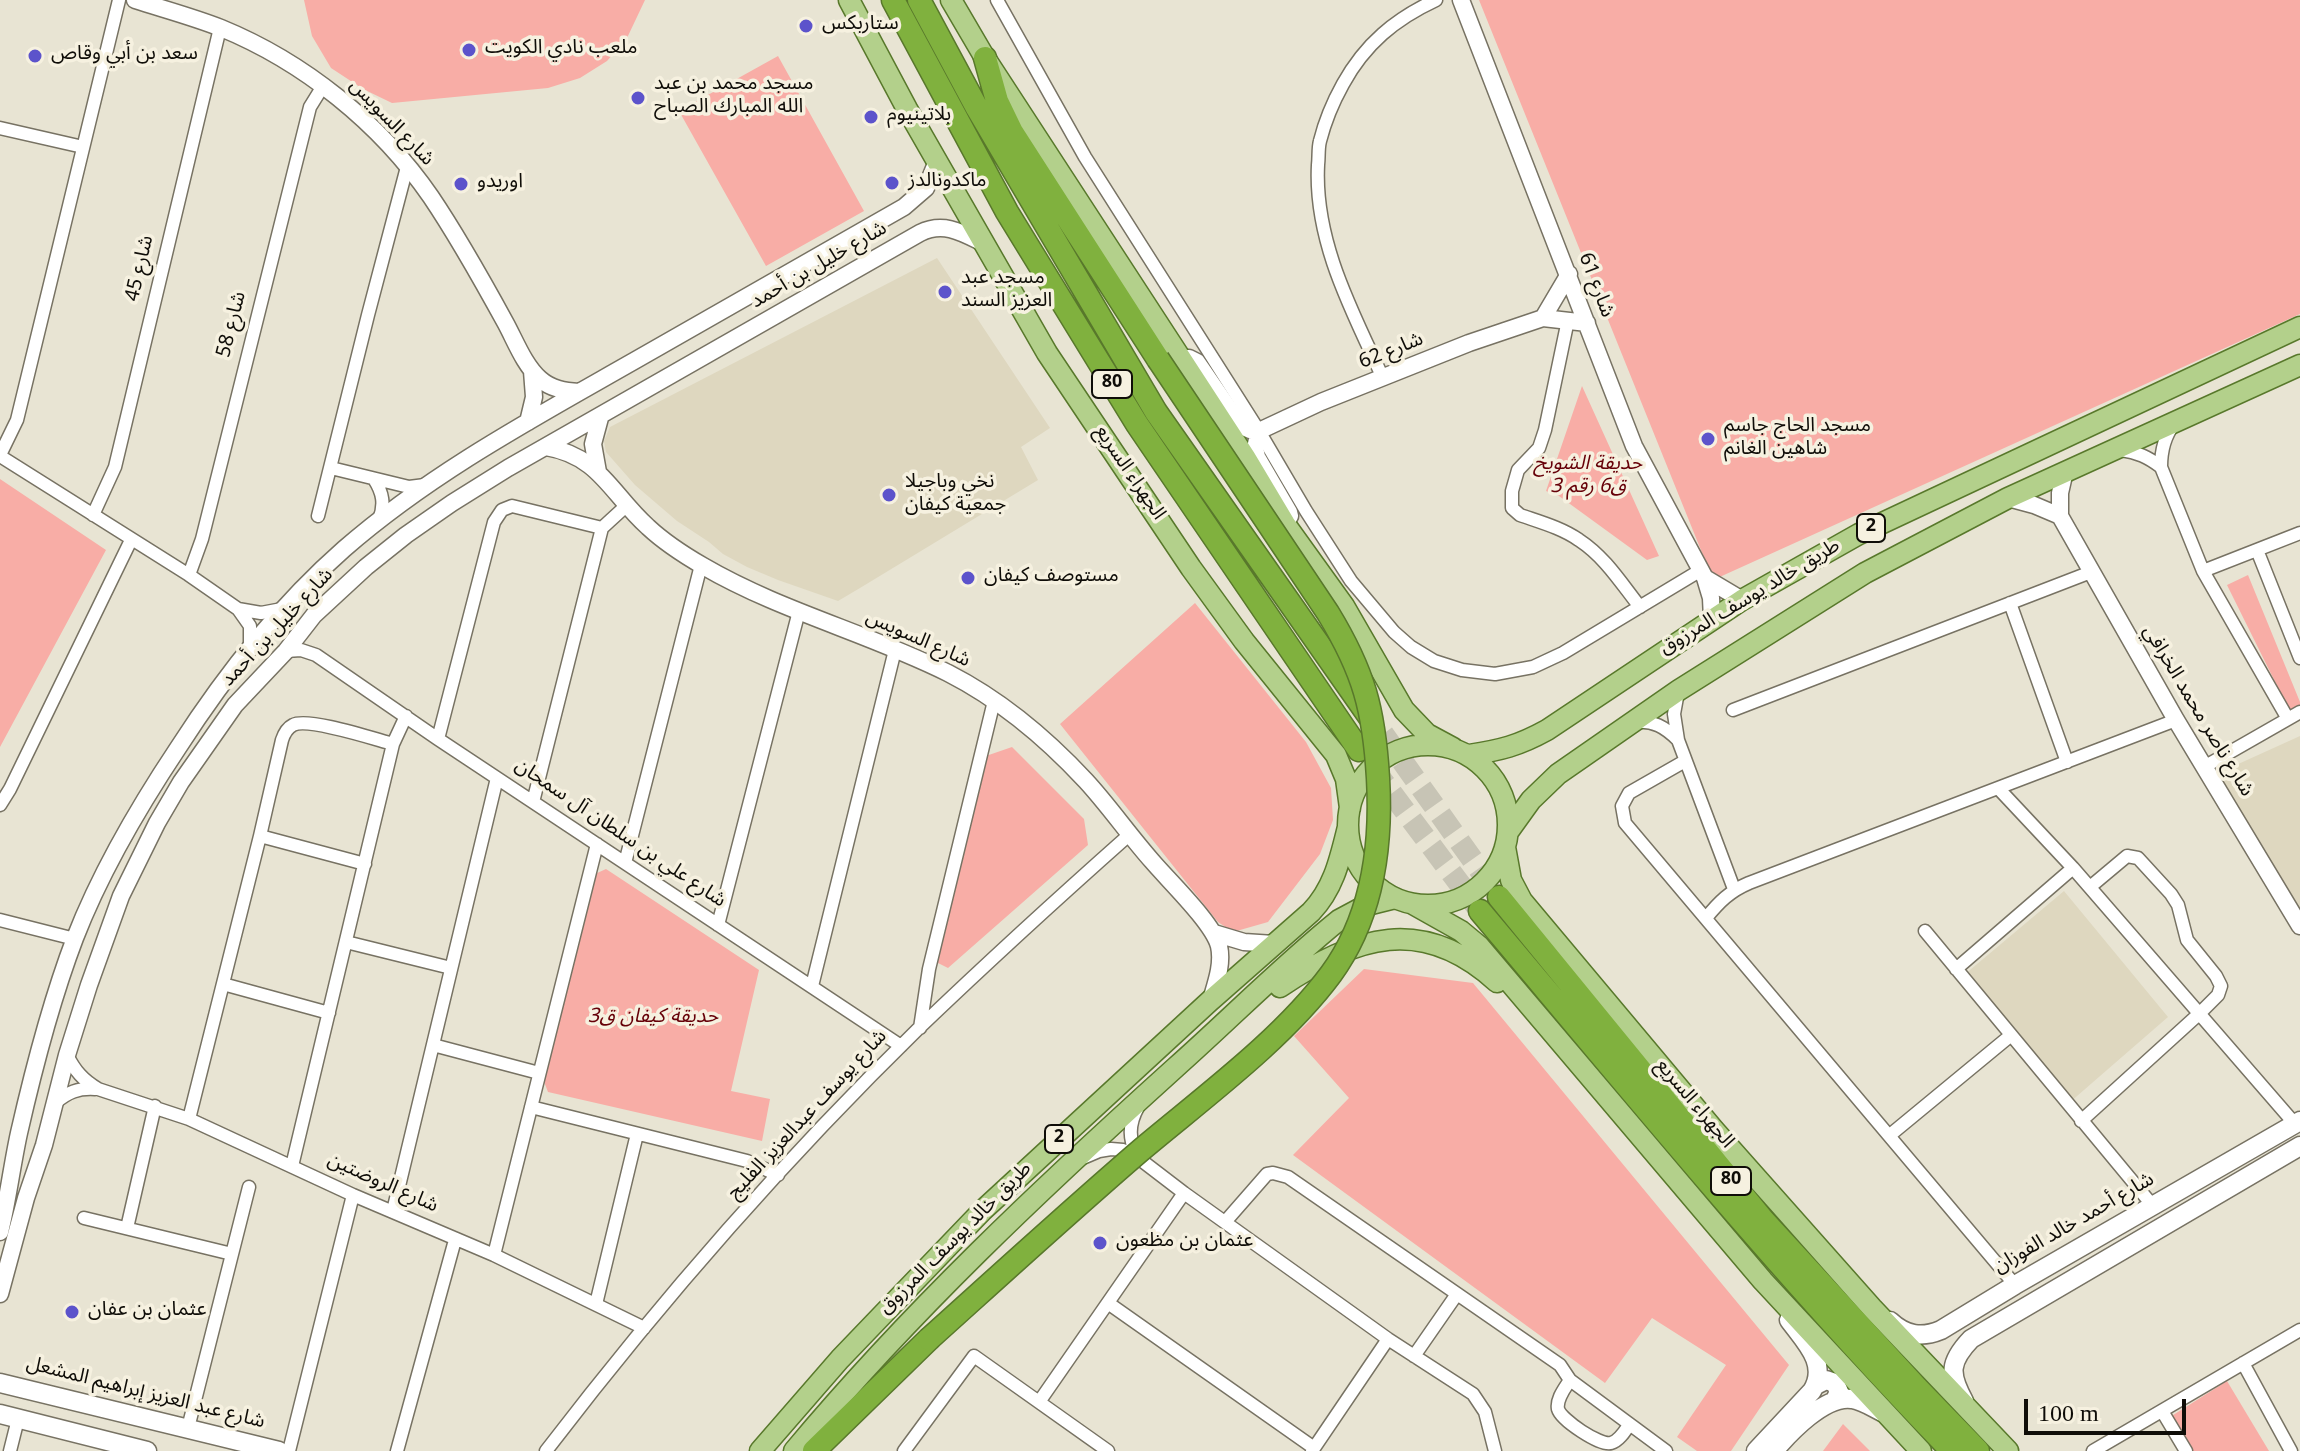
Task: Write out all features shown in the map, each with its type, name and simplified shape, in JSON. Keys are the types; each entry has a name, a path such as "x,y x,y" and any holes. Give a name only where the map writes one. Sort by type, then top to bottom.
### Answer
{"highway":[{"name":"الجهراء السريع","path":"893,0 1007,212 1137,424 1359,750"},
{"name":"80","path":"919,0 985,121 1156,412 1383,734"},
{"path":"814,1451 929,1339 1068,1213 1300,1011 1332,972 1344,951 1368,896 1378,854 1380,814 1377,756 1369,702 1345,642 1012,132 997,101 985,58"},
{"name":"الجهراء السريع","path":"1499,897 1763,1220 1978,1451"},
{"name":"الجهراء السريع","path":"1480,911 1749,1231 1952,1451"}],"main road":[{"name":"الجهراء السريع","path":"849,0 1047,353 1191,568 1244,641 1336,755 1346,779 1349,818"},
{"path":"956,6 985,58 1245,457 1285,524 1344,606 1404,710 1427,734 1484,766 1499,788 1508,814 1507,840 1499,863 1489,877 1470,893 1447,903 1430,905 1404,901"},
{"name":"طريق خالد يوسف المرزوق","path":"1461,751 1503,750 1524,744 1742,600 1859,534 2300,327"},
{"name":"طريق خالد يوسف المرزوق","path":"1507,840 1531,800 1558,774 1628,723 1865,573 2008,498 2300,365"},
{"path":"1461,751 1431,744 1408,746 1388,755 1370,769 1357,787 1349,818 1350,845 1357,862 1380,889 1461,931 1479,946 1763,1281 1921,1451"},
{"name":"طريق خالد يوسف المرزوق","path":"760,1451 840,1359 982,1211 1311,912 1326,895 1336,871 1349,818"},
{"name":"الجهراء السريع","path":"1507,840 1511,880 1522,901 1714,1130 1872,1308 2008,1451"},
{"name":"طريق خالد يوسف المرزوق","path":"794,1451 956,1273 1146,1094 1339,920 1367,905 1404,901"},
{"path":"1226,1022 1331,955 1367,943 1405,940 1444,948 1476,964 1555,1036"},
{"name":"شارع أحمد خالد الفوزان","path":"1872,1308 1907,1333 1930,1334 2297,1122"},
{"path":"1958,1320 1954,1325 1955,1336 1965,1341 1971,1339 2300,1146"},
{"path":"2208,1175 2220,1177 2223,1183 2218,1194"},
{"path":"895,1338 943,1272 996,1219 993,1210 988,1208 982,1211"},
{"path":"1763,1281 1815,1356 1819,1372 1816,1385"},
{"path":"1971,1339 1961,1350 1953,1368 1956,1387 1973,1417"},
{"path":"1756,1451 1816,1385 1826,1380 1835,1383 1839,1392 1835,1400 1803,1422 1774,1451"},
{"name":"شارع عبد العزيز إبراهيم المشعل","path":"0,1383 279,1451"},
{"path":"47,1426 62,1422 66,1415 61,1400 54,1396"},
{"path":"1835,1400 1854,1399 1886,1414"},
{"path":"89,1436 80,1427 79,1420 93,1406"},
{"path":"9,1417 89,1436 119,1448 147,1451"}],"street":[{"path":"119,0 17,420 0,455 238,609 250,626 248,664 252,669 264,672"},
{"name":"شارع السويس","path":"135,0 220,28 294,66 366,123 407,167 438,209 532,371"},
{"path":"997,0 1085,157 1259,431 1306,511 1351,581 1394,632 1411,647 1434,661 1462,670 1495,674 1533,667 1563,653 1703,574 1742,600"},
{"path":"1383,378 1337,275 1327,241 1318,191 1319,143 1335,99 1352,67 1369,46 1409,13 1436,0"},
{"name":"شارع 61","path":"1461,0 1642,464 1703,574 1711,598 1712,619"},
{"name":"شارع 45","path":"93,515 115,467 220,28"},
{"name":"شارع 58","path":"189,575 202,539 310,107 323,86"},
{"path":"0,128 83,147"},
{"name":"شارع خليل بن أحمد","path":"0,1232 52,1005 75,939 106,870 166,766 215,691 248,649 297,594 342,551 427,485 579,392 904,207 926,188 937,161"},
{"path":"318,516 407,167"},
{"path":"904,207 920,215 920,233"},
{"name":"شارع خليل بن أحمد","path":"0,1294 78,1016 128,881 181,782 235,705 286,651 312,618 366,567 452,503 920,233 934,227 950,228 985,244"},
{"path":"1543,318 1569,274"},
{"name":"شارع 62","path":"1259,431 1321,402 1469,343 1543,318 1587,323"},
{"path":"1568,320 1545,430 1539,448 1518,470 1512,491 1512,508 1520,515 1577,538 1608,566 1640,607"},
{"path":"1181,359 1189,358 1197,362 1241,426 1259,431"},
{"path":"635,361 637,378 651,387"},
{"path":"532,371 548,385 579,392"},
{"path":"528,422 534,397 532,371"},
{"path":"609,375 623,385 625,402"},
{"path":"598,472 593,444 600,418"},
{"path":"2179,419 2164,441 2161,467 2203,571 2294,715 2204,767"},
{"path":"1259,431 1256,452 1289,512 1285,524"},
{"path":"496,441 495,458 508,468"},
{"name":"شارع السويس","path":"546,447 569,453 598,472 649,528 701,565 744,588 950,674 994,701 1051,746 1088,783 1214,933"},
{"path":"2109,452 2137,452 2161,467"},
{"path":"331,468 409,487 427,485"},
{"path":"2008,498 2060,516 2060,493 2065,471"},
{"path":"374,479 383,499 379,521"},
{"path":"438,739 494,522 502,510 512,506 602,528"},
{"path":"533,802 602,528 626,506"},
{"name":"شارع ناصر محمد الخرافي","path":"2060,516 2176,720 2300,926"},
{"path":"2203,571 2300,533"},
{"path":"0,805 131,540"},
{"path":"2257,550 2300,658"},
{"path":"625,863 701,565"},
{"path":"1733,710 2091,572"},
{"path":"297,594 311,600 315,610 310,638 316,655"},
{"path":"2010,603 2067,762"},
{"path":"238,609 261,613 283,609"},
{"path":"718,925 799,611"},
{"name":"شارع علي بن سلطان آل سمحان","path":"286,651 301,650 316,655 901,1046"},
{"path":"812,986 895,650"},
{"path":"1679,690 1674,714 1678,740 1734,889"},
{"path":"920,1028 929,969 994,701"},
{"path":"292,1166 393,744 406,716"},
{"path":"1706,918 1734,889 2176,720"},
{"path":"189,1119 286,731 294,724 310,722 393,744"},
{"path":"1628,723 1656,723 1678,740"},
{"path":"1685,761 1624,798 1622,813 1631,831 2015,1285"},
{"path":"393,1211 497,778"},
{"path":"1998,788 2073,868 2297,1122"},
{"name":"شارع يوسف عبدالعزيز الفليج","path":"546,1451 644,1328 778,1175 901,1046 1129,835"},
{"path":"260,836 365,864"},
{"path":"494,1255 597,844"},
{"path":"2081,1121 2200,1013 2218,995 2221,986 2187,940 2178,905 2171,894 2138,858 2130,855 2090,887"},
{"path":"106,870 116,866 121,868 128,881"},
{"path":"1956,969 2073,868"},
{"path":"0,920 75,939"},
{"path":"1925,931 2153,1206"},
{"path":"1214,933 1244,942 1274,944"},
{"path":"1211,1000 1220,958 1214,933"},
{"path":"346,942 451,968"},
{"path":"62,974 76,988 89,985"},
{"path":"223,984 329,1013"},
{"path":"52,1005 68,1004 78,1016"},
{"path":"1890,1135 2010,1036"},
{"path":"433,1045 539,1073"},
{"name":"شارع الروضتين","path":"67,1055 84,1081 98,1089 189,1119 353,1195 494,1255 644,1328"},
{"path":"55,1103 68,1093 82,1088 98,1089"},
{"path":"1137,1157 1130,1128 1133,1115 1146,1094"},
{"path":"127,1228 155,1106"},
{"path":"531,1107 747,1161 778,1175"},
{"path":"596,1304 637,1134"},
{"path":"1071,1164 1104,1149 1123,1150 1137,1157 1388,1339 1473,1394 1485,1412 1495,1451"},
{"path":"16,1152 24,1159 40,1157"},
{"path":"1225,1222 1267,1174 1288,1177 1560,1365 1570,1380 1666,1451"},
{"path":"188,1428 249,1187"},
{"path":"1039,1402 1184,1193"},
{"path":"289,1451 353,1195"},
{"path":"84,1218 232,1254"},
{"path":"397,1451 455,1240"},
{"path":"1414,1356 1457,1294"},
{"path":"1108,1303 1313,1450 1388,1339"},
{"path":"2093,1451 2300,1330"},
{"path":"904,1451 974,1356 1108,1451"},
{"path":"2243,1363 2291,1451"},
{"path":"1570,1380 1558,1408 1561,1415 1595,1441 1611,1443 1629,1425"},
{"path":"2162,1411 2186,1451"},
{"path":"9,1417 10,1451"}],"shaded area":[{"path":"937,258 1050,428 1021,447 1038,480 838,601 778,580 723,554 677,521 635,485 606,452 604,441 610,427"},
{"path":"2300,736 2300,917 2214,775"},
{"path":"2064,891 2168,1017 2069,1103 1964,975"}],"green space":[{"name":"ملعب نادي الكويت","path":"304,0 645,0 627,38 607,61 580,78 548,88 392,103 331,68 312,36"},
{"path":"1479,0 2300,0 2300,314 1713,580"},
{"path":"778,56 864,211 766,266 679,111"},
{"name":"حديقة الشويخ ق6 رقم 3","path":"1582,386 1659,556 1647,560 1559,496 1546,491"},
{"path":"0,479 106,550 0,747"},
{"path":"2248,575 2300,702 2300,709 2291,714 2227,585"},
{"path":"1195,603 1306,742 1331,788 1333,820 1320,854 1268,922 1233,932 1218,922 1060,724"},
{"path":"1012,747 1084,819 1088,845 948,968 936,962 983,757"},
{"name":"حديقة كيفان ق3","path":"606,869 759,970 731,1091 770,1099 762,1141 548,1092 543,1079 595,874"},
{"path":"1364,969 1473,983 1789,1365 1731,1451 1697,1451 1677,1437 1726,1365 1652,1318 1605,1383 1293,1155 1349,1098 1294,1036"},
{"path":"2227,1381 2269,1451 2191,1451 2170,1417"},
{"path":"1843,1424 1870,1451 1823,1451"}],"tunnel":[{"path":"1383,734 1499,897"},
{"path":"1372,767 1480,911"}],"place":[{"name":"ستاربكس","path":"806,26"},
{"name":"ملعب نادي الكويت","path":"469,50"},
{"name":"سعد بن أبي وقاص","path":"35,56"},
{"name":"مسجد محمد بن عبد الله المبارك الصباح","path":"638,98"},
{"name":"بلاتينيوم","path":"871,117"},
{"name":"ماكدونالدز","path":"892,183"},
{"name":"اوريدو","path":"461,184"},
{"name":"مسجد عبد العزيز السند","path":"945,292"},
{"name":"مسجد الحاج جاسم شاهين الغانم","path":"1708,439"},
{"name":"نخي وباجيلا جمعية كيفان","path":"889,495"},
{"name":"مستوصف كيفان","path":"968,578"},
{"name":"عثمان بن مظعون","path":"1100,1243"},
{"name":"عثمان بن عفان","path":"72,1312"}]}
